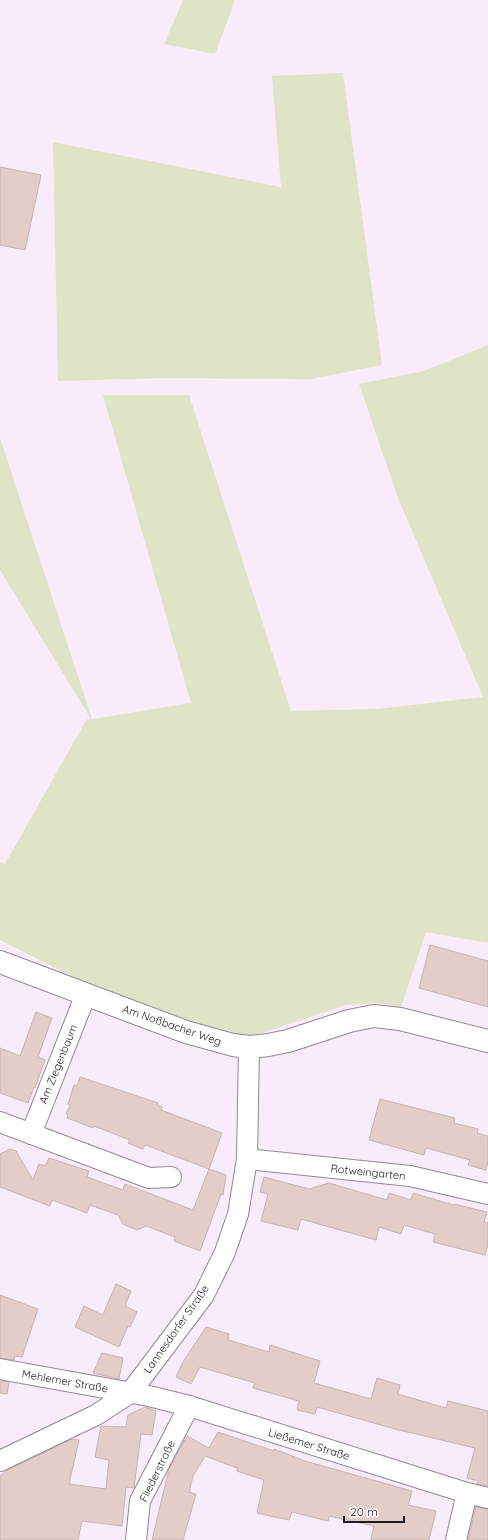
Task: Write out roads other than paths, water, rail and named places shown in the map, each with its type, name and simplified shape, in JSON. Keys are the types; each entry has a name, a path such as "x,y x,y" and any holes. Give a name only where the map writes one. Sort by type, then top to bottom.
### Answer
{"street":[{"name":"Am Noßbacher Weg","path":"0,962 186,1032 218,1042 249,1048 288,1041 349,1021 374,1016 400,1019 488,1041"},
{"name":"Am Ziegenbaum","path":"31,1134 86,994"},
{"name":"Lannesdorfer Straße","path":"0,1462 89,1418 130,1393 204,1294 225,1252 238,1214 247,1159 249,1048"},
{"path":"0,1122 150,1178 171,1177"},
{"name":"Rotweingarten","path":"247,1159 410,1176 488,1194"},
{"name":"Mehlemer Straße","path":"0,1369 130,1393"},
{"name":"Ließemer Straße","path":"130,1393 189,1406 467,1493 488,1498"},
{"name":"Fliederstraße","path":"136,1540 140,1501 189,1406"},
{"path":"456,1540 467,1493"}]}
